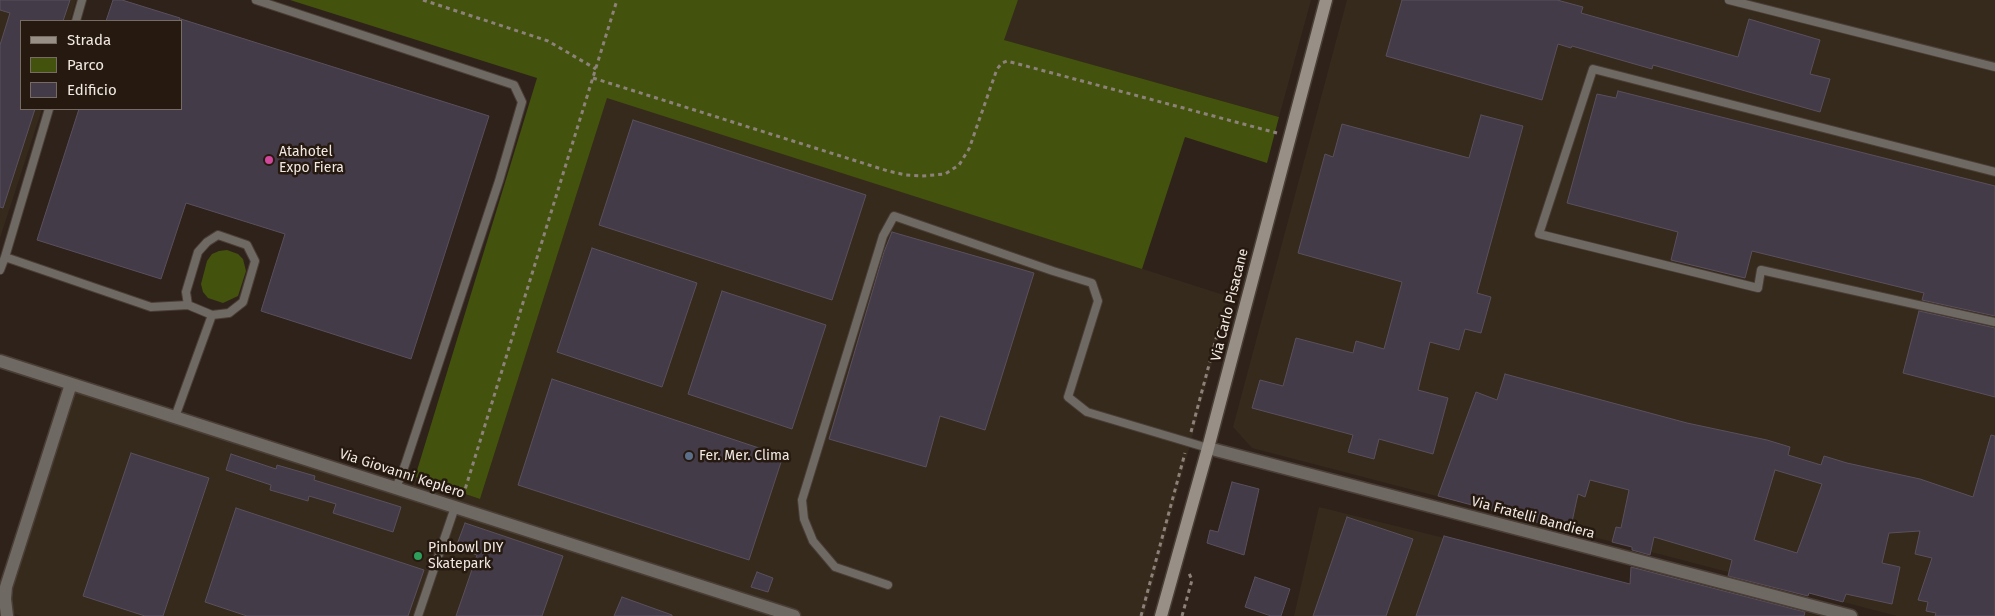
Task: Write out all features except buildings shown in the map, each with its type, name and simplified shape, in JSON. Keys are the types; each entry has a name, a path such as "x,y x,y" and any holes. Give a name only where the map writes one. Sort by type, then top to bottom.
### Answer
{"street":[{"name":"Via Carlo Pisacane","path":"1161,616 1208,448 1326,0"},
{"name":"Via Giovanni Keplero","path":"0,361 794,616"},
{"path":"7,616 6,587 71,384"},
{"name":"Via Fratelli Bandiera","path":"1208,448 1851,616"}],"lane":[{"path":"76,20 82,0"},
{"path":"256,0 514,85 522,102 499,181 396,488"},
{"path":"1729,0 1995,67"},
{"path":"1995,172 1593,69 1539,234 1758,288 1761,270 1995,322"},
{"path":"0,270 49,110"},
{"path":"888,585 835,567 813,541 804,519 802,500 839,385 883,236 894,216 1092,283 1098,301 1068,398 1087,412 1208,448"},
{"path":"4,257 151,307 188,305 212,315 229,313 243,302 255,261 247,245 218,235 207,242 198,252 186,292 188,305"},
{"path":"175,417 212,315"},
{"path":"418,616 458,508"}],"path":[{"path":"423,0 548,41 596,69"},
{"path":"458,508 617,0"},
{"path":"593,78 888,172 906,175 945,174 960,165 969,148 996,69 1002,63 1007,62 1178,106 1290,138"},
{"path":"1141,616 1220,324 1240,328"}],"shaded area":[{"path":"0,0 76,0 70,20 20,20 20,110 42,110 0,238"},
{"path":"1018,0 1311,0 1279,117 1003,40"},
{"path":"1347,0 1995,0 1995,616 1897,616 1252,448 1233,427"},
{"path":"607,97 1230,297 1144,616 21,616 6,611 5,599 71,384 411,492 415,477 480,499"},
{"path":"1319,507 1630,584 1631,566 1819,616 1294,616"}],"green space":[{"path":"290,0 1018,0 1004,40 1279,117 1267,163 1185,137 1142,269 607,98 480,499 415,477 537,78"},
{"path":"227,250 238,254 243,259 246,271 238,296 223,303 208,298 203,292 201,284 207,261 212,254"}],"place":[{"name":"Atahotel Expo Fiera","path":"269,160"},
{"name":"Fer. Mer. Clima","path":"689,456"},
{"name":"Pinbowl DIY Skatepark","path":"418,556"}]}
